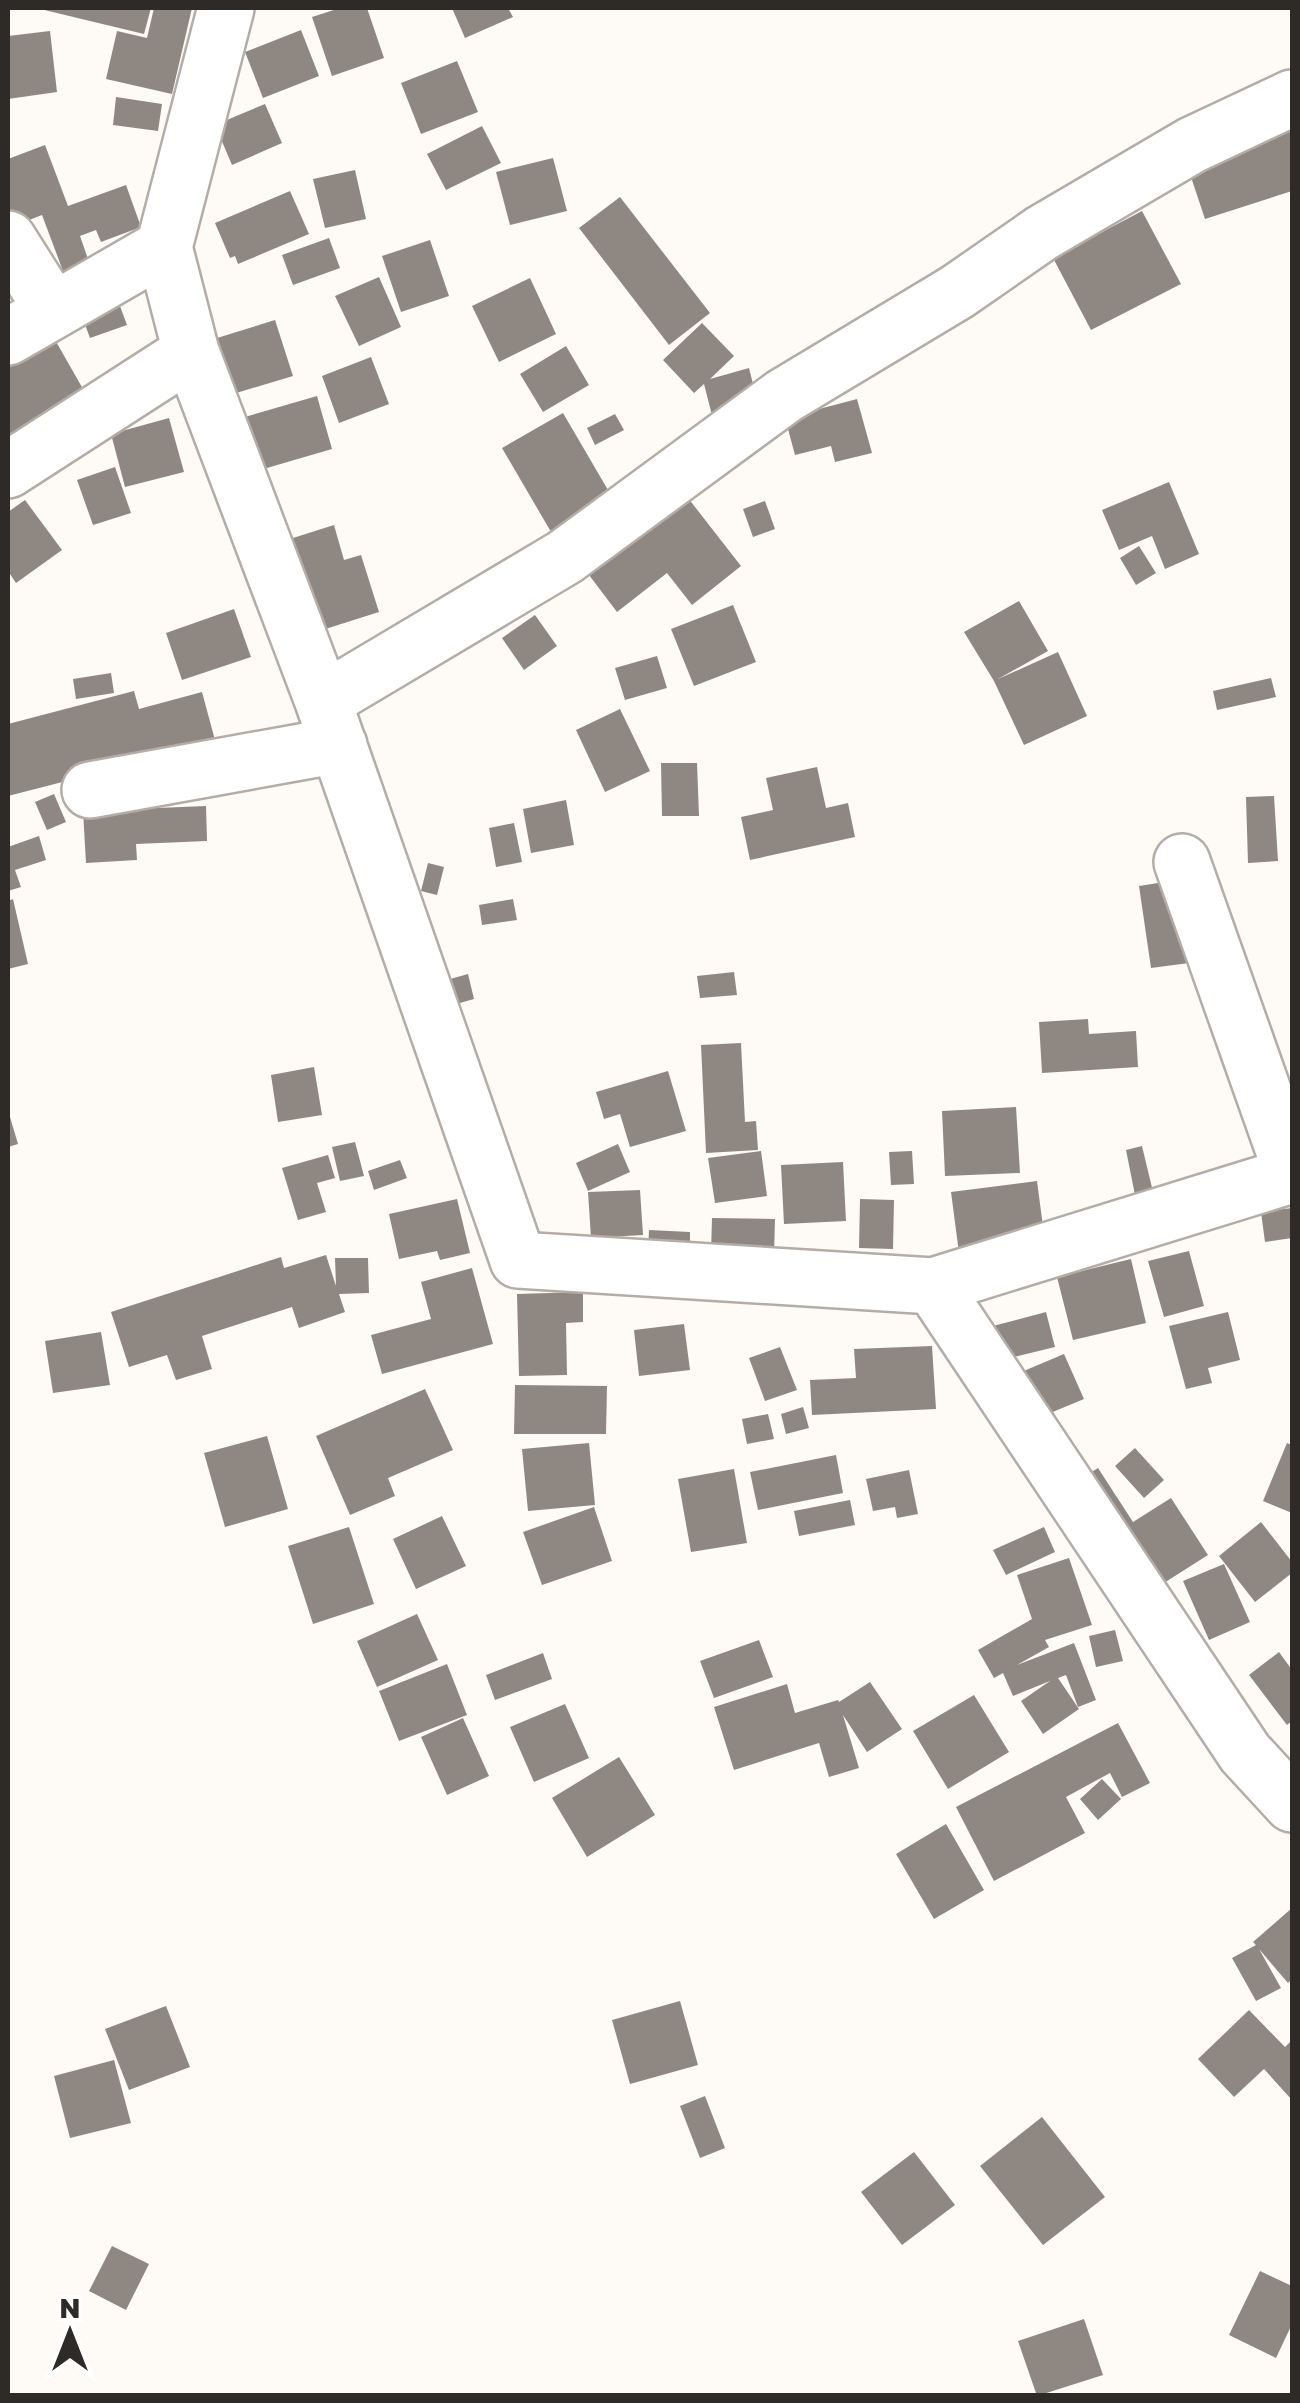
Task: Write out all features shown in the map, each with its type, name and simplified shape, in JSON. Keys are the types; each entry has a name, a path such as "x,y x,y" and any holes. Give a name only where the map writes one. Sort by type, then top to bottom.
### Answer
{"street":[{"path":"226,8 164,246 191,352 331,723 518,1260 934,1286 1292,1174 1182,862"},
{"path":"90,790 331,723 784,396 957,292 1042,233 1192,145 1292,98"},
{"path":"8,239 30,324 164,246"},
{"path":"12,460 191,352"},
{"path":"934,1286 1245,1753 1292,1804"}],"building":[{"path":"36,8 151,8 144,34"},
{"path":"154,8 192,8 172,94 106,79 117,31 147,38"},
{"path":"340,8 367,8 384,58 332,76 312,17"},
{"path":"452,8 508,8 513,17 465,38"},
{"path":"301,30 319,76 263,98 245,52"},
{"path":"50,31 57,92 8,99 8,36"},
{"path":"457,61 478,112 421,134 401,83"},
{"path":"116,97 162,104 158,131 113,125"},
{"path":"1292,101 1292,191 1205,219 1178,138"},
{"path":"265,104 282,143 232,165 215,125"},
{"path":"482,126 501,163 446,190 427,154"},
{"path":"45,145 68,206 126,185 141,227 101,242 96,230 80,236 89,262 63,271 42,215 9,228 8,224 8,159"},
{"path":"553,158 567,211 510,225 496,172"},
{"path":"355,170 366,219 325,228 313,179"},
{"path":"290,191 309,234 238,264 235,256 230,258 215,223"},
{"path":"620,197 710,313 669,345 579,228"},
{"path":"1142,211 1181,284 1091,330 1053,258"},
{"path":"329,238 340,268 293,285 282,255"},
{"path":"430,240 449,296 401,312 382,256"},
{"path":"379,277 401,327 359,346 335,296"},
{"path":"530,278 556,334 499,362 472,306"},
{"path":"117,298 127,325 90,338 80,311"},
{"path":"275,320 293,376 233,394 217,338"},
{"path":"702,323 734,356 710,379 749,368 760,412 714,423 704,384 694,393 663,360"},
{"path":"50,331 83,389 52,408 60,422 17,447 8,430 8,355"},
{"path":"566,346 589,385 543,412 520,374"},
{"path":"371,357 389,404 339,423 322,376"},
{"path":"317,396 332,449 253,472 238,419"},
{"path":"857,399 872,453 835,462 831,446 795,455 785,418"},
{"path":"563,413 622,514 561,549 502,448"},
{"path":"615,414 624,430 595,445 587,428"},
{"path":"169,418 184,472 125,487 111,434"},
{"path":"115,467 131,513 93,525 77,480"},
{"path":"1169,482 1199,554 1165,569 1152,536 1119,550 1102,510"},
{"path":"688,498 741,566 692,605 667,573 617,612 589,575"},
{"path":"25,500 62,550 16,583 8,571 8,512"},
{"path":"765,501 775,529 753,537 743,509"},
{"path":"334,525 344,560 361,555 379,612 319,631 274,544"},
{"path":"1139,546 1156,573 1136,585 1120,558"},
{"path":"1019,601 1048,651 998,679 1058,652 1087,716 1024,745 994,681 964,632"},
{"path":"733,605 756,662 694,686 671,629"},
{"path":"234,609 251,657 182,680 166,633"},
{"path":"535,615 557,646 524,670 502,638"},
{"path":"657,656 667,688 625,700 615,668"},
{"path":"111,673 114,693 76,699 73,679"},
{"path":"1271,678 1276,697 1217,710 1213,691"},
{"path":"134,691 139,709 202,692 219,755 74,779 8,796 8,724"},
{"path":"620,709 650,771 605,792 576,730"},
{"path":"661,763 697,763 699,816 662,816"},
{"path":"817,767 826,808 848,803 855,837 750,860 741,817 773,810 766,778"},
{"path":"54,794 66,822 47,830 35,802"},
{"path":"1274,796 1278,861 1248,863 1246,797"},
{"path":"566,800 574,845 531,853 523,809"},
{"path":"206,806 207,841 136,844 137,860 86,863 83,811"},
{"path":"514,823 522,862 496,867 489,828"},
{"path":"39,836 46,860 15,870 21,887 8,891 8,847"},
{"path":"428,863 444,867 437,895 421,891"},
{"path":"1177,880 1189,963 1151,968 1139,886"},
{"path":"13,899 28,964 8,969 8,901"},
{"path":"513,899 517,920 482,925 479,905"},
{"path":"734,972 737,995 700,998 697,976"},
{"path":"468,974 474,999 442,1008 436,983"},
{"path":"1088,1019 1089,1034 1136,1031 1138,1067 1042,1073 1039,1022"},
{"path":"741,1043 745,1122 756,1121 758,1150 706,1153 701,1045"},
{"path":"314,1067 322,1115 278,1122 271,1075"},
{"path":"668,1071 686,1131 630,1147 620,1114 604,1119 596,1092"},
{"path":"1016,1107 1020,1173 945,1176 942,1111"},
{"path":"8,1110 18,1144 8,1147"},
{"path":"355,1142 364,1176 340,1181 332,1147"},
{"path":"618,1144 630,1172 588,1191 576,1163"},
{"path":"1142,1146 1154,1196 1136,1200 1126,1150"},
{"path":"761,1151 767,1196 715,1203 708,1158"},
{"path":"912,1151 914,1184 891,1185 889,1152"},
{"path":"328,1155 335,1178 317,1183 326,1212 298,1220 282,1168"},
{"path":"400,1160 407,1178 374,1190 368,1171"},
{"path":"843,1162 846,1221 784,1224 781,1165"},
{"path":"1037,1181 1045,1242 959,1253 951,1192"},
{"path":"640,1190 643,1235 591,1238 588,1192"},
{"path":"457,1199 470,1253 440,1260 437,1251 399,1259 389,1214"},
{"path":"860,1199 894,1200 893,1249 859,1248"},
{"path":"1292,1208 1292,1238 1265,1242 1261,1212"},
{"path":"712,1218 775,1219 774,1255 711,1253"},
{"path":"649,1230 690,1232 690,1252 648,1251"},
{"path":"1189,1251 1204,1306 1164,1317 1148,1261"},
{"path":"326,1255 336,1286 335,1258 368,1258 369,1293 339,1294 345,1312 299,1328 292,1307 202,1336 212,1369 176,1380 167,1355 129,1367 111,1312 281,1257 284,1268"},
{"path":"1131,1259 1146,1323 1073,1340 1057,1277"},
{"path":"472,1268 493,1344 382,1374 371,1335 431,1319 421,1282"},
{"path":"583,1292 583,1322 566,1323 567,1375 519,1376 517,1294"},
{"path":"1046,1312 1055,1347 1001,1360 993,1326"},
{"path":"1228,1312 1240,1360 1208,1368 1212,1383 1186,1389 1169,1326"},
{"path":"684,1324 690,1370 639,1376 634,1330"},
{"path":"101,1332 110,1385 53,1393 45,1341"},
{"path":"932,1346 936,1409 812,1415 810,1380 856,1378 854,1349"},
{"path":"780,1347 797,1390 765,1401 749,1358"},
{"path":"1064,1354 1084,1399 1031,1421 1012,1376"},
{"path":"515,1385 607,1386 606,1434 514,1434"},
{"path":"425,1389 453,1450 388,1478 395,1496 350,1515 316,1436"},
{"path":"803,1407 809,1428 786,1434 781,1414"},
{"path":"768,1414 774,1439 747,1444 742,1419"},
{"path":"267,1436 288,1509 225,1527 204,1453"},
{"path":"589,1443 595,1505 528,1511 522,1449"},
{"path":"1287,1443 1292,1445 1292,1513 1263,1501"},
{"path":"1135,1448 1164,1480 1144,1498 1115,1466"},
{"path":"836,1455 843,1493 758,1510 750,1472"},
{"path":"1098,1468 1133,1522 1171,1498 1208,1555 1145,1595 1073,1484"},
{"path":"734,1469 747,1543 691,1552 678,1479"},
{"path":"909,1470 918,1514 897,1518 895,1507 873,1511 866,1479"},
{"path":"850,1500 855,1525 799,1536 794,1511"},
{"path":"594,1507 612,1561 542,1585 523,1532"},
{"path":"442,1516 466,1566 416,1589 393,1539"},
{"path":"1261,1522 1292,1562 1292,1573 1255,1602 1219,1556"},
{"path":"349,1527 374,1604 313,1624 288,1546"},
{"path":"1044,1527 1055,1552 1006,1575 993,1550"},
{"path":"1069,1558 1092,1625 1045,1640 1049,1647 1017,1665 1074,1643 1096,1700 1078,1707 1066,1675 1058,1678 1079,1709 1043,1734 1021,1701 1050,1681 1013,1696 1003,1673 994,1678 978,1650 1032,1619 1017,1575"},
{"path":"1224,1564 1250,1622 1209,1640 1183,1581"},
{"path":"417,1614 438,1660 377,1687 357,1641"},
{"path":"1115,1630 1123,1661 1096,1667 1089,1636"},
{"path":"759,1640 773,1677 714,1698 700,1661"},
{"path":"1279,1652 1292,1670 1292,1721 1287,1725 1249,1675"},
{"path":"543,1653 552,1679 495,1700 486,1675"},
{"path":"447,1664 467,1715 399,1741 379,1691"},
{"path":"870,1682 902,1729 867,1752 843,1715 859,1768 829,1777 819,1743 734,1770 714,1707 787,1684 795,1713 839,1702"},
{"path":"974,1695 1009,1752 948,1789 913,1731"},
{"path":"565,1704 589,1758 534,1782 510,1727"},
{"path":"463,1718 489,1776 447,1795 421,1737"},
{"path":"1118,1723 1150,1783 1122,1797 1110,1773 1066,1797 1085,1833 994,1881 956,1807"},
{"path":"619,1757 655,1815 587,1857 552,1798"},
{"path":"1102,1779 1121,1799 1098,1820 1080,1799"},
{"path":"946,1824 984,1890 934,1919 896,1854"},
{"path":"1292,1908 1292,1979 1288,1983 1259,1949 1281,1988 1256,2001 1232,1958 1256,1945 1253,1942"},
{"path":"680,2001 698,2065 630,2084 612,2020"},
{"path":"166,2006 190,2067 129,2090 105,2029"},
{"path":"1249,2010 1285,2047 1292,2040 1292,2100 1264,2069 1234,2097 1198,2059"},
{"path":"114,2060 131,2123 70,2138 54,2076"},
{"path":"705,2096 725,2148 700,2158 680,2106"},
{"path":"1042,2117 1105,2197 1043,2245 980,2166"},
{"path":"914,2152 955,2205 902,2245 861,2192"},
{"path":"112,2246 149,2264 126,2310 89,2291"},
{"path":"1260,2271 1292,2286 1292,2324 1276,2358 1229,2335"},
{"path":"1084,2319 1103,2375 1037,2396 1018,2341"}]}
